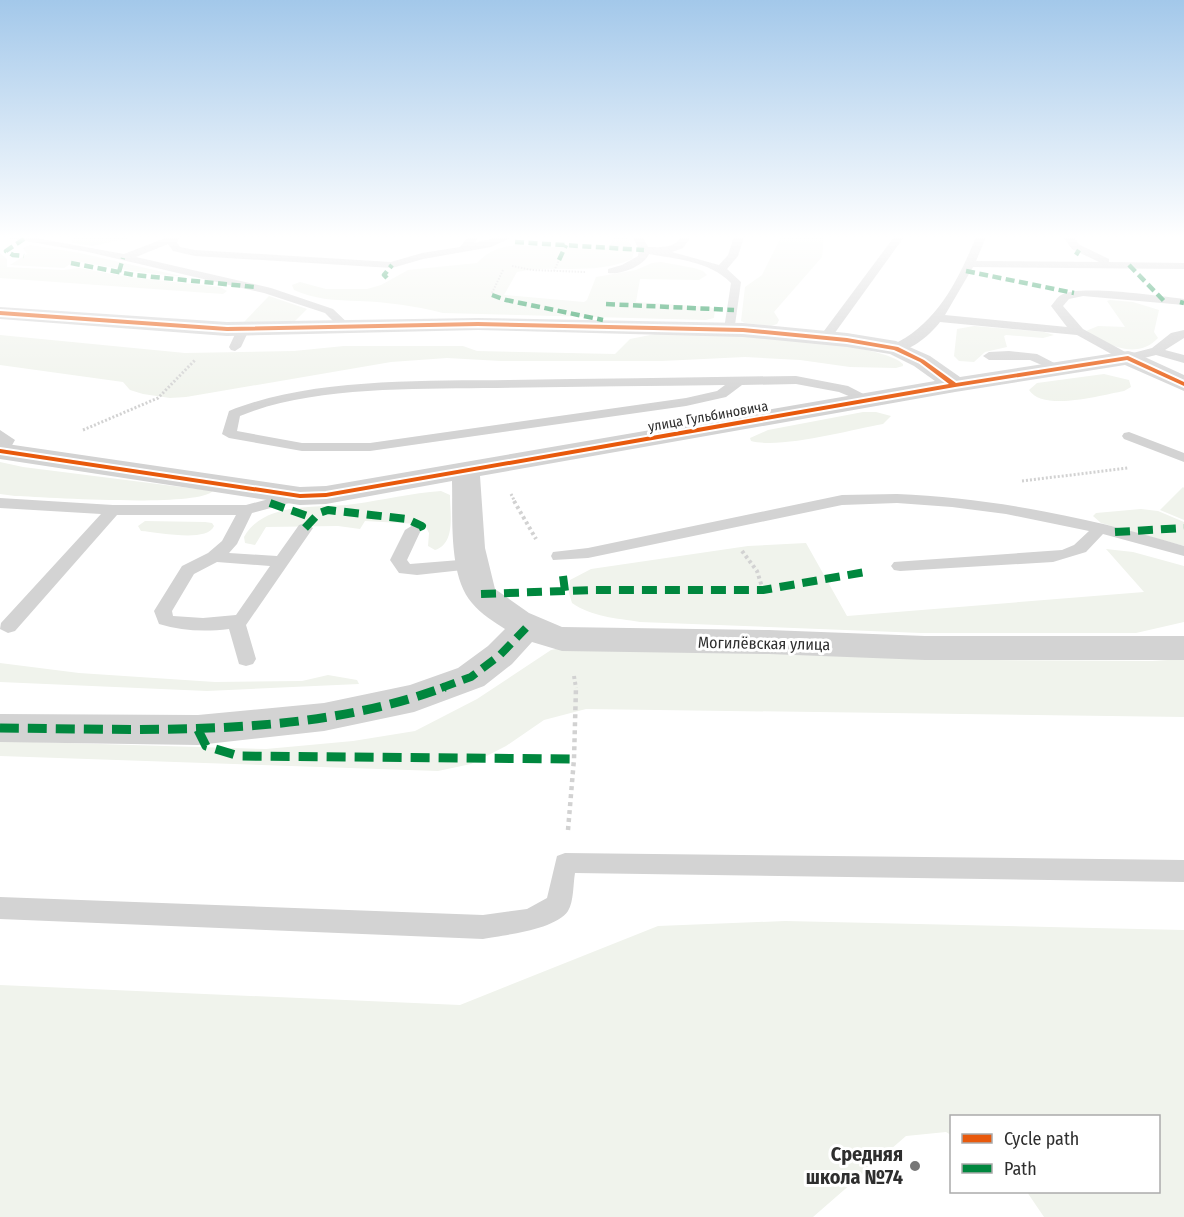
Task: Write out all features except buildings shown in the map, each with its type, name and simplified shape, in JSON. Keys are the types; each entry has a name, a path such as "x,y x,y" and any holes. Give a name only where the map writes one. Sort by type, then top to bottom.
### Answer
{"street":[{"path":"0,313 239,339 346,327 478,324 730,329 897,348 922,361 955,385"},
{"path":"1128,358 1184,384"},
{"name":"улица Гульбиновича","path":"8,448 300,495 343,493 955,385 1128,358"},
{"name":"Могилёвская улица","path":"482,469 472,564 481,594 526,628 562,639 769,642 925,648 1184,648"},
{"path":"0,728 198,730 324,717 414,698 471,677 500,655 526,628"}],"lane":[{"path":"280,294 329,310 346,327"},
{"path":"730,329 734,294"},
{"path":"825,338 857,294"},
{"path":"897,348 925,333 939,318 953,294"},
{"path":"1072,294 1065,297 1057,306 1064,320 1091,340 1128,358 1156,351 1175,336 1184,334"},
{"path":"1084,294 1184,302"},
{"path":"939,318 1079,332"},
{"path":"1156,351 1184,359"},
{"path":"989,356 1011,354 1034,356 1058,368"},
{"path":"739,381 721,394 686,402 370,447 302,447 229,434 234,414 258,404 315,392 437,386 796,380 843,389 870,401"},
{"path":"1129,436 1184,458"},
{"path":"0,503 113,510 246,510 300,495"},
{"path":"558,556 588,553 842,500 878,497 995,507 1100,528 1184,551"},
{"path":"8,627 113,510"},
{"path":"246,510 228,544 214,557 188,570 163,611 165,620 174,623 224,624 242,620 305,528"},
{"path":"900,566 1053,557 1074,553 1084,548 1100,528"},
{"path":"413,530 398,560 405,569 417,570 472,564"},
{"path":"214,557 283,562"},
{"path":"236,622 246,659"},
{"path":"0,908 483,927 530,920 558,905 565,863 1184,871"}],"path":[{"path":"478,324 492,294"},
{"path":"8,448 158,398 204,352"},
{"path":"1011,482 1126,468"},
{"path":"482,469 532,537"},
{"path":"752,561 763,590"},
{"path":"565,863 574,759 576,682"}],"shaded area":[{"path":"305,294 505,294 584,302 589,294 637,294 636,302 715,309 714,318 706,320 443,313 391,303 318,298"},
{"path":"744,294 790,294 774,312 779,320 777,324 771,326 741,321"},
{"path":"269,296 307,309 295,321 244,322"},
{"path":"1107,301 1133,302 1159,310 1154,332 1158,338 1150,345 1132,349 1113,346 1086,331 1098,326 1125,327"},
{"path":"974,326 1044,332 1054,335 1043,338 1006,335 1004,336 1007,347 985,352 974,362 959,361 954,356 957,329"},
{"path":"733,333 850,347 892,357 903,366 896,368 850,367 800,360 745,357 662,361 501,361 447,358 391,362 170,398 130,390 123,382 0,365 0,335 185,353 294,351 344,346 463,346 477,351 615,354 630,339 655,334"},
{"path":"1104,374 1129,380 1131,387 1102,396 1059,401 1036,397 1029,390 1037,383"},
{"path":"863,412 876,412 891,416 883,424 797,441 764,443 751,441 750,438 768,430"},
{"path":"0,462 23,467 213,491 201,496 151,500 0,494"},
{"path":"1184,488 1184,520 1160,510"},
{"path":"441,491 450,495 451,519 446,541 435,550 428,546 429,533 426,527 418,524 365,521 360,529 338,526 266,527 255,545 245,543 244,537 253,525 265,517 294,508 354,504"},
{"path":"1141,509 1158,511 1184,522 1184,546 1101,523 1093,516 1096,513"},
{"path":"145,521 205,522 212,523 214,526 210,531 202,534 181,535 141,531 138,526"},
{"path":"806,543 847,616 1144,592 1106,549 1133,552 1184,566 1184,622 1136,633 921,633 640,622 605,616 580,608 572,603 569,593 570,580 591,569 748,546"},
{"path":"584,643 992,660 1152,661 1184,659 1184,717 586,709 544,720 506,746 471,764 438,771 0,756 0,741 266,749 353,741 415,731 477,699 551,650"},
{"path":"0,663 79,673 215,682 302,681 328,675 357,680 359,684 207,691 0,682"},
{"path":"785,921 1184,930 1184,1217 1044,1217 1028,1193 1160,1193 1160,1115 950,1115 950,1134 946,1132 906,1136 813,1217 0,1217 0,985 460,1005 658,926"}],"marked path":[{"path":"1157,294 1164,301"},
{"path":"492,295 506,300 603,320"},
{"path":"1180,302 1184,303"},
{"path":"606,304 734,310"},
{"path":"270,503 313,518"},
{"path":"305,528 319,513 328,510 407,519 422,526 413,530"},
{"path":"1115,532 1184,528"},
{"path":"481,594 593,590 763,590 865,572"},
{"path":"563,576 565,591"},
{"path":"0,728 198,730 324,717 414,698 471,677 500,655 526,628"},
{"path":"198,730 206,746 239,756 574,759"}],"cycle path":[{"path":"0,313 227,329 478,324 743,330 847,340 896,348 922,361 955,385"},
{"path":"0,451 300,496 326,495 955,385 1128,358 1184,384"}],"place":[{"name":"Средняя школа №74","path":"915,1166"}]}
